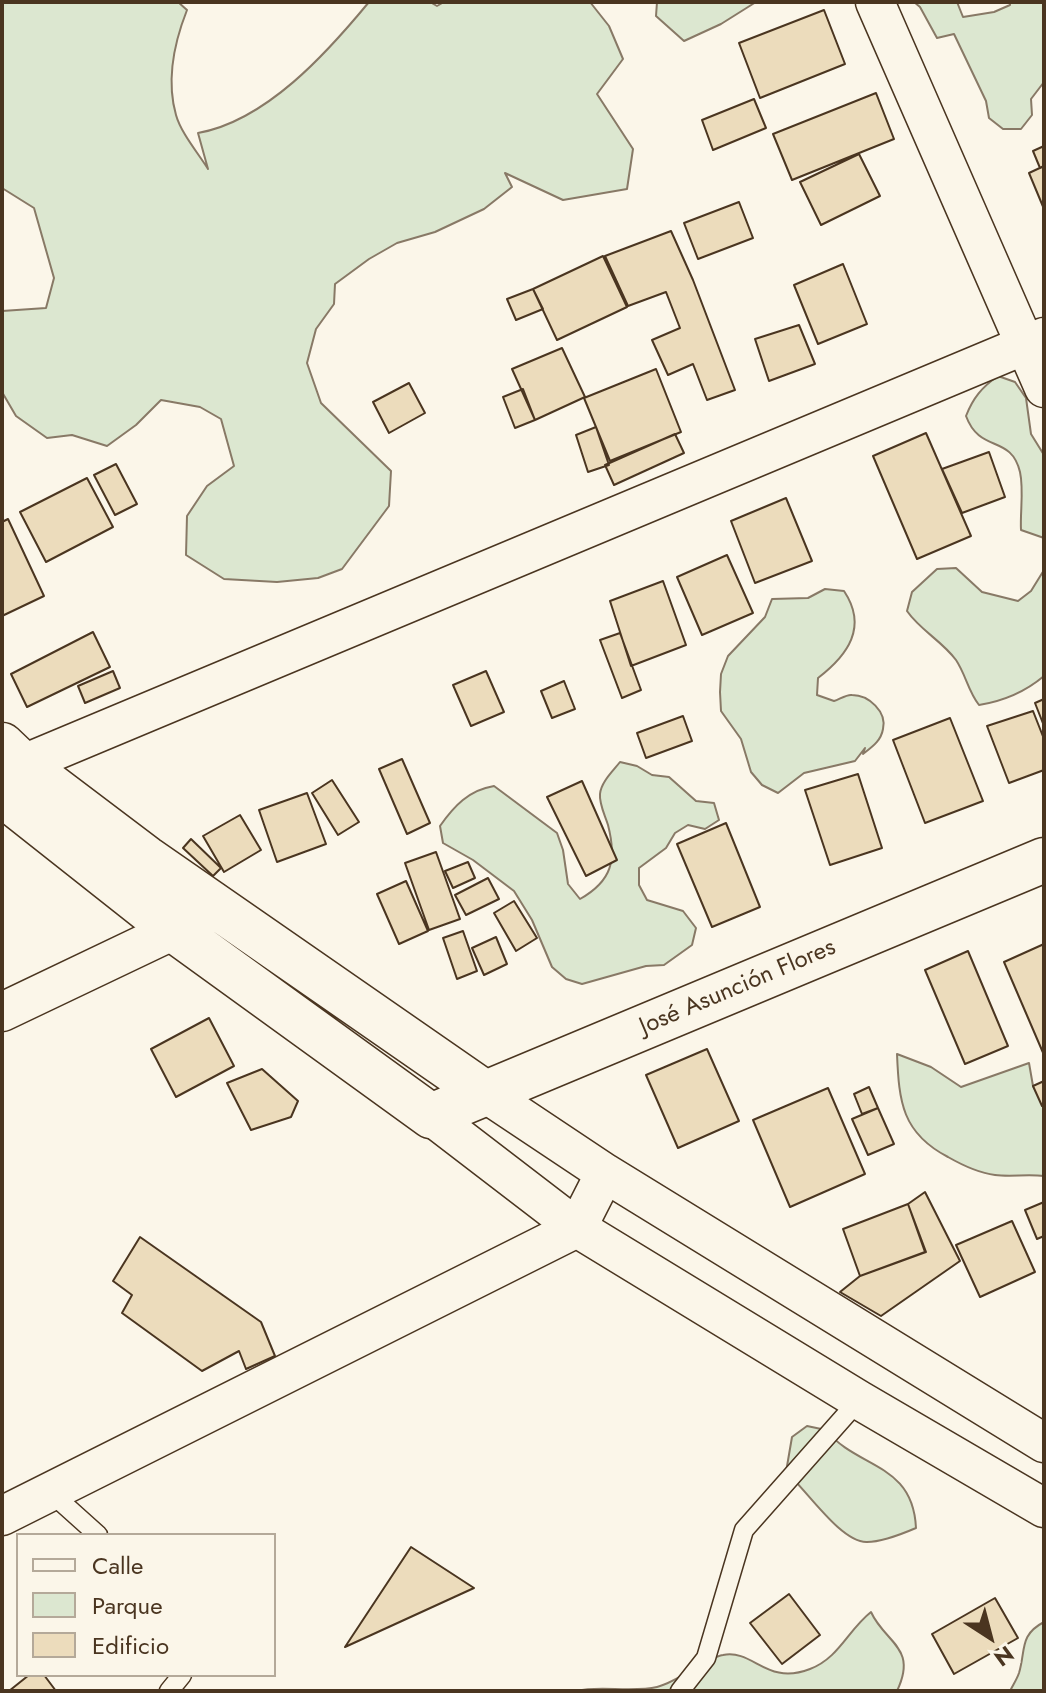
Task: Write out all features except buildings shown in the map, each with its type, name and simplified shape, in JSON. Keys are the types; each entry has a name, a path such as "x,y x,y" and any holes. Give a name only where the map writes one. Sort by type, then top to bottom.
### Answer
{"street":[{"path":"875,2 1035,341 1044,388"},
{"path":"7,769 1035,341"},
{"path":"7,769 174,930 431,1116 577,1228 859,1400 1044,1508"},
{"path":"7,769 146,858 605,1173 1044,1443"},
{"name":"José Asunción Flores","path":"431,1116 1044,860"},
{"path":"2,1012 174,930"},
{"path":"2,1516 577,1228 605,1173"}],"lane":[{"path":"680,1691 706,1658 744,1530 859,1400"},
{"path":"49,1491 96,1533"}],"green space":[{"path":"2,2 178,2 187,10 173,62 173,102 182,129 208,169 198,133 248,115 271,100 314,63 369,2 430,2 437,6 444,2 590,2 609,26 623,59 597,94 633,149 627,189 563,200 505,173 512,187 484,209 435,232 397,243 335,284 334,304 316,329 307,363 321,403 391,471 389,506 342,569 318,578 277,582 224,579 186,555 187,516 207,486 234,466 221,419 200,407 161,400 136,425 107,446 72,435 47,438 16,416 2,392 2,311 46,308 54,278 34,208 2,188"},
{"path":"657,2 756,2 721,24 684,41 656,16"},
{"path":"914,2 957,2 963,17 994,12 1010,5 1010,2 1044,2 1044,82 1031,99 1032,115 1021,129 1003,129 989,118 986,101 954,34 937,38"},
{"path":"998,376 1015,382 1026,398 1031,434 1044,455 1044,538 1021,530 1022,486 1016,460 1003,448 979,435 966,416 979,393"},
{"path":"956,568 982,592 1018,601 1031,591 1044,570 1044,676 1037,682 1006,698 979,705 956,660 907,611 912,592 937,569"},
{"path":"825,589 844,591 851,604 854,628 846,650 818,678 817,695 834,701 850,695 865,698 879,711 883,729 876,743 863,754 865,748 855,761 804,773 778,793 762,785 751,772 741,739 721,711 721,674 728,656 765,617 772,599 808,598"},
{"path":"620,762 637,766 652,775 669,777 696,801 714,803 719,820 705,829 688,825 675,833 666,848 639,868 639,885 647,900 683,911 696,928 692,945 664,965 646,966 582,984 566,979 552,967 532,920 514,891 473,860 443,843 440,826 463,800 477,791 494,786 557,833 568,884 580,899 599,885 612,859 611,837 600,794 605,781"},
{"path":"897,1054 931,1067 961,1087 1029,1063 1033,1086 1044,1106 1044,1176 1001,1176 983,1172 933,1148 912,1127 906,1114 899,1087"},
{"path":"807,1426 826,1430 839,1443 894,1478 913,1506 916,1528 867,1542 857,1540 835,1525 786,1472 792,1437"},
{"path":"871,1612 902,1655 904,1664 897,1691 578,1691 657,1687 723,1655 743,1657 782,1673 810,1669 829,1658"},
{"path":"1044,1622 1044,1691 1010,1691 1019,1673 1027,1638"}]}
